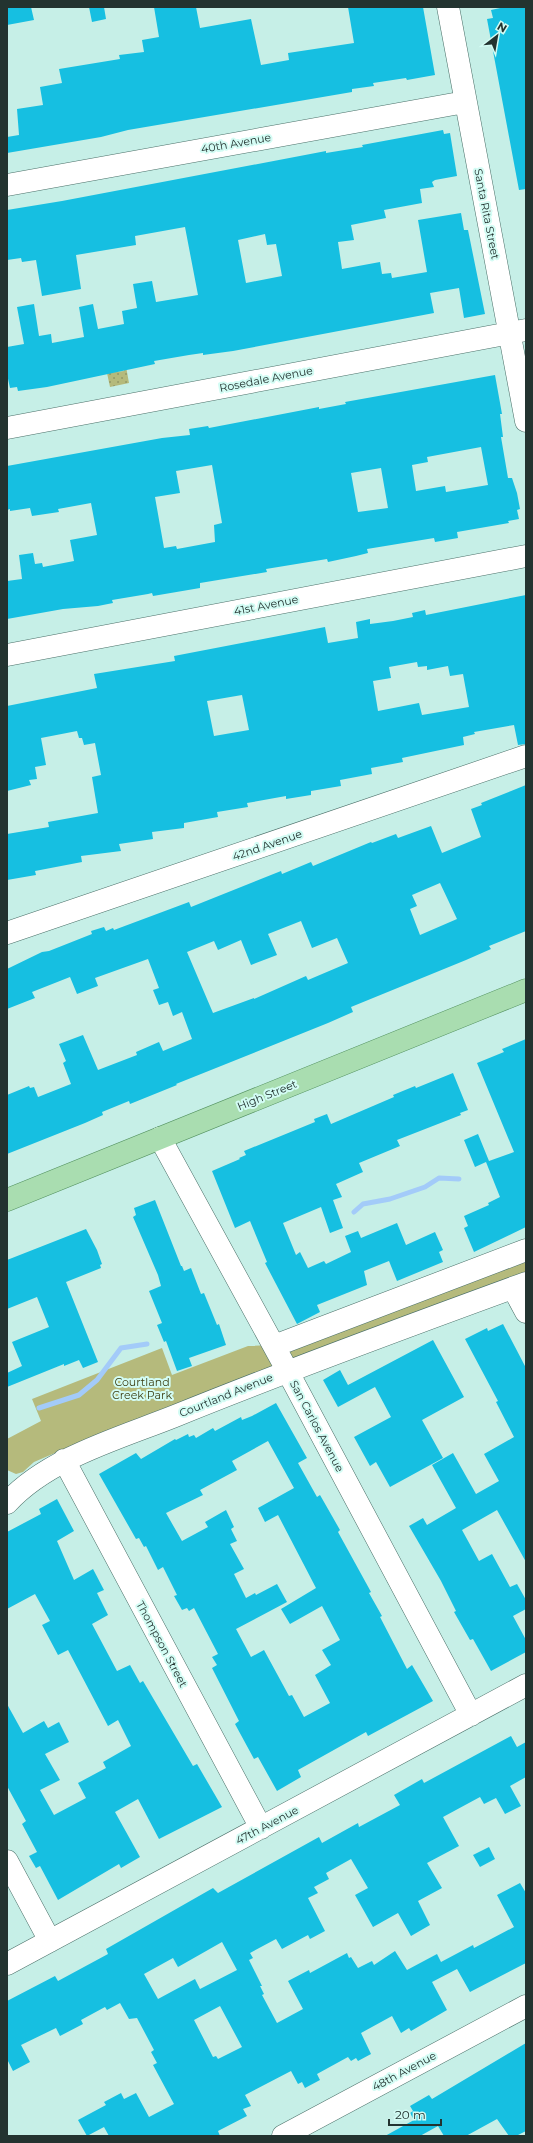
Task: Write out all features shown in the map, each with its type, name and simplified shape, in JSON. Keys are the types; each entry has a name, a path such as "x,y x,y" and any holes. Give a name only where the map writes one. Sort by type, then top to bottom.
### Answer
{"main road":[{"name":"High Street","path":"7,1200 526,990"}],"street":[{"name":"Santa Rita Street","path":"448,7 465,102 518,332 526,421"},
{"name":"40th Avenue","path":"7,185 465,102"},
{"name":"Rosedale Avenue","path":"7,428 518,332"},
{"name":"41st Avenue","path":"7,655 526,556"},
{"name":"42nd Avenue","path":"7,933 526,756"},
{"name":"San Carlos Avenue","path":"160,1138 274,1346 471,1715"},
{"path":"274,1346 526,1250"},
{"path":"520,1286 526,1312"},
{"name":"Courtland Avenue","path":"10,1492 64,1460 287,1371 520,1286"},
{"name":"Thompson Street","path":"64,1460 261,1828"},
{"name":"47th Avenue","path":"7,1964 526,1685"},
{"path":"7,1861 50,1941"},
{"name":"48th Avenue","path":"283,2136 526,2006"}],"green space":[{"path":"122,361 125,361 129,383 110,387 107,373 124,371"},
{"name":"Courtland Creek Park","path":"526,1255 526,1274 55,1453 34,1462 23,1472 16,1474 7,1470 7,1439 41,1421 32,1399 162,1348 172,1375 248,1346 296,1344"}],"building":[{"path":"7,7 31,7 34,20 7,25"},
{"path":"89,7 104,7 106,19 92,22"},
{"path":"154,7 196,7 200,28 251,19 261,65 289,60 288,53 354,43 348,7 423,7 435,75 407,80 406,78 373,83 374,86 352,89 352,92 128,130 101,137 7,153 7,137 19,135 17,109 43,105 40,87 62,83 59,69 120,59 119,55 144,52 142,40 159,37"},
{"path":"505,7 526,7 526,189 519,190 487,19 493,18 491,10"},
{"path":"443,130 444,134 450,133 457,176 435,180 432,182 434,187 420,189 422,203 384,210 386,218 351,225 354,240 338,242 342,269 380,262 382,274 391,273 392,278 427,272 418,220 461,213 464,230 468,230 485,314 464,318 459,288 430,293 434,313 233,351 203,355 203,353 154,361 155,364 47,387 18,391 17,387 10,388 7,374 7,347 24,344 17,307 34,304 39,336 51,334 52,343 84,337 79,307 93,304 98,329 124,324 122,311 137,308 133,284 152,281 156,302 198,295 185,227 135,236 136,245 76,255 81,289 42,296 36,260 22,262 21,258 7,260 7,210 326,151 326,153 363,147 362,145","holes":["265,234 267,245 276,244 282,276 246,283 238,240"]},
{"path":"495,375 502,414 500,414 503,437 501,437 508,478 512,478 517,493 520,509 517,510 519,519 508,521 509,523 457,532 458,538 435,542 434,538 367,549 368,553 328,562 327,559 266,569 267,572 200,583 200,588 153,596 152,593 112,600 113,603 98,606 63,609 7,619 7,581 22,579 19,555 33,553 35,564 42,563 43,567 74,561 70,540 97,535 91,503 58,509 59,512 32,516 30,508 10,511 10,509 7,510 7,466 162,438 190,435 189,429 208,426 209,428 319,407 319,409 346,404 345,402","holes":["481,447 488,485 446,492 445,486 416,491 412,465 428,462 427,457","212,465 222,523 214,525 215,542 177,549 176,546 164,548 155,497 180,493 176,471","381,468 388,508 358,512 351,473"]},
{"path":"526,595 526,744 518,745 514,725 474,732 475,734 463,737 464,745 402,758 403,762 371,768 372,774 340,780 341,786 311,791 311,795 286,799 286,796 247,803 248,807 217,812 218,817 184,823 184,828 152,832 153,839 119,844 121,851 81,856 82,862 35,871 36,875 7,880 7,834 49,827 48,822 98,813 92,777 101,775 95,743 84,745 82,738 79,738 77,731 41,738 46,765 35,767 37,779 29,780 31,785 7,791 7,706 97,688 94,674 175,661 174,656 325,627 328,643 358,638 356,622 370,619 370,624 393,621 413,617 412,613 425,610 426,615","holes":["417,662 418,667 427,666 427,670 448,666 450,676 463,674 469,707 422,715 419,703 378,711 373,681 391,678 389,667","242,695 249,730 214,736 207,701"]},
{"path":"526,785 526,931 489,946 491,949 466,960 351,1007 353,1012 328,1023 130,1104 129,1101 102,1112 103,1115 85,1123 7,1154 7,1095 29,1086 30,1088 34,1087 38,1097 71,1084 63,1063 66,1061 59,1044 83,1035 98,1070 137,1055 136,1052 159,1042 163,1051 192,1039 182,1012 173,1016 168,1002 159,1005 153,990 159,988 148,959 95,978 98,986 77,994 70,977 32,992 35,998 7,1009 7,969 42,952 49,951 92,934 91,931 104,927 106,931 113,928 114,930 189,902 191,907 281,871 282,874 311,862 313,866 371,842 372,843 396,834 398,838 431,826 442,853 481,837 471,809 482,805 481,803","holes":["440,883 457,919 420,935 410,909 417,906 412,895","301,921 312,948 337,938 348,963 308,980 306,976 254,999 213,1013 187,952 214,941 218,950 241,940 251,965 277,955 268,934"]},
{"path":"526,1039 526,1227 474,1252 464,1228 468,1226 464,1216 489,1205 488,1203 500,1197 486,1162 475,1167 464,1140 478,1134 489,1161 514,1152 477,1063 504,1052 502,1049"},
{"path":"453,1073 468,1110 460,1113 461,1115 397,1140 400,1146 359,1163 363,1172 336,1184 342,1197 333,1200 343,1228 330,1233 321,1207 283,1223 296,1255 300,1252 308,1268 324,1261 326,1264 351,1252 345,1236 358,1231 361,1238 397,1223 406,1245 435,1232 443,1250 439,1252 443,1262 397,1281 389,1261 364,1271 367,1285 317,1305 320,1312 297,1324 265,1263 267,1262 250,1221 235,1228 212,1171 240,1159 239,1158 246,1155 244,1151 315,1122 314,1119 327,1114 331,1124 394,1097 393,1095 415,1086 416,1088"},
{"path":"155,1200 181,1266 184,1271 191,1268 201,1294 204,1293 217,1325 219,1324 226,1345 189,1358 192,1366 177,1371 166,1341 164,1342 157,1325 162,1323 149,1291 161,1286 158,1275 133,1217 136,1215 134,1208"},
{"path":"86,1229 97,1250 102,1264 100,1265 101,1268 66,1282 98,1362 83,1368 79,1360 64,1366 64,1364 7,1387 7,1373 22,1366 12,1342 49,1327 37,1297 7,1309 7,1260"},
{"path":"503,1324 526,1368 526,1562 497,1510 462,1530 479,1561 492,1554 510,1587 517,1584 526,1600 526,1609 513,1616 526,1640 526,1652 491,1671 473,1639 470,1640 454,1612 456,1611 441,1581 409,1526 423,1518 427,1525 456,1508 432,1465 453,1453 476,1494 499,1481 484,1454 514,1437 496,1402 498,1401 465,1339 487,1328 488,1331"},
{"path":"433,1340 464,1397 422,1420 443,1458 390,1487 376,1462 370,1466 354,1437 391,1417 375,1387 338,1407 323,1380 340,1370 348,1385"},
{"path":"276,1403 307,1458 298,1463 317,1497 320,1495 340,1530 338,1532 371,1592 369,1593 382,1616 380,1617 407,1669 412,1665 433,1701 368,1736 366,1732 298,1770 301,1777 277,1791 258,1757 254,1759 235,1724 239,1721 212,1668 217,1665 212,1657 218,1654 194,1608 189,1611 187,1608 182,1610 174,1596 177,1595 163,1567 158,1570 146,1546 144,1547 139,1538 136,1539 99,1474 136,1453 141,1459 175,1439 176,1440 188,1434 189,1437 194,1435 196,1438 213,1428 215,1431 241,1417 242,1420","holes":["268,1441 294,1488 258,1508 265,1522 278,1515 316,1588 281,1609 290,1624 322,1606 340,1640 322,1650 331,1665 315,1675 330,1703 304,1717 292,1695 289,1696 264,1650 251,1657 236,1629 287,1602 277,1584 256,1595 255,1593 246,1598 234,1574 244,1569 230,1544 237,1541 231,1529 234,1527 226,1510 205,1522 208,1527 182,1541 166,1513 203,1495 200,1490 237,1470 232,1461"]},
{"path":"57,1499 74,1531 57,1541 74,1580 93,1569 104,1590 97,1593 108,1615 92,1624 117,1671 130,1665 140,1683 143,1681 193,1766 197,1764 222,1807 159,1839 138,1799 115,1812 140,1857 121,1868 119,1864 58,1900 40,1866 36,1868 29,1856 37,1852 22,1824 26,1821 7,1786 7,1704 23,1733 44,1721 48,1728 59,1722 69,1742 45,1754 60,1780 40,1790 54,1815 86,1798 78,1783 106,1768 103,1762 131,1746 118,1720 108,1726 68,1650 58,1655 42,1625 50,1621 35,1594 7,1609 7,1532 41,1514 39,1509"},
{"path":"511,1736 517,1747 526,1742 526,1777 510,1786 521,1806 505,1814 496,1798 484,1804 480,1797 443,1817 459,1846 427,1863 442,1888 418,1901 430,1925 411,1936 398,1913 373,1927 355,1895 368,1888 351,1859 326,1873 329,1879 314,1887 318,1893 308,1898 325,1931 310,1939 308,1935 282,1949 276,1939 250,1953 253,1958 249,1960 262,1986 260,1986 264,1994 262,1995 277,2023 303,2009 288,1981 309,1970 310,1973 347,1953 349,1958 351,1957 358,1968 372,1961 374,1965 395,1951 407,1970 437,1954 441,1962 473,1945 474,1948 514,1927 497,1895 520,1883 526,1893 526,1963 470,1992 457,1969 432,1982 447,2010 411,2031 409,2028 401,2033 392,2016 361,2033 371,2054 358,2061 356,2058 351,2061 348,2057 317,2074 320,2080 305,2088 302,2082 298,2084 291,2071 245,2095 251,2106 243,2109 247,2116 218,2131 220,2136 109,2136 104,2127 87,2136 78,2120 106,2105 104,2102 121,2093 124,2099 136,2093 149,2117 174,2104 153,2065 157,2063 151,2052 154,2050 137,2018 129,2019 120,2003 107,2010 105,2007 81,2020 83,2024 60,2036 56,2028 21,2045 30,2062 13,2071 7,2059 7,2001 55,1976 58,1981 108,1954 106,1949 213,1888 218,1893 319,1837 322,1843 358,1823 359,1827 400,1805 394,1795 422,1779 424,1783","holes":["222,1942 237,1970 200,1989 195,1979 158,1999 144,1974 173,1958 178,1967","220,2006 242,2047 218,2059 216,2056 213,2057 194,2020"]},
{"path":"489,1847 495,1859 480,1867 473,1855"},
{"path":"526,2043 526,2131 516,2136 509,2136 497,2119 466,2136 444,2136 438,2126 420,2136 385,2136 414,2120 410,2113 413,2111 410,2106 429,2095 432,2099"}],"waterway":[{"path":"354,1212 363,1204 390,1199 425,1187 439,1178 459,1179"},
{"path":"39,1408 79,1395 97,1380 121,1348 147,1344"}]}
